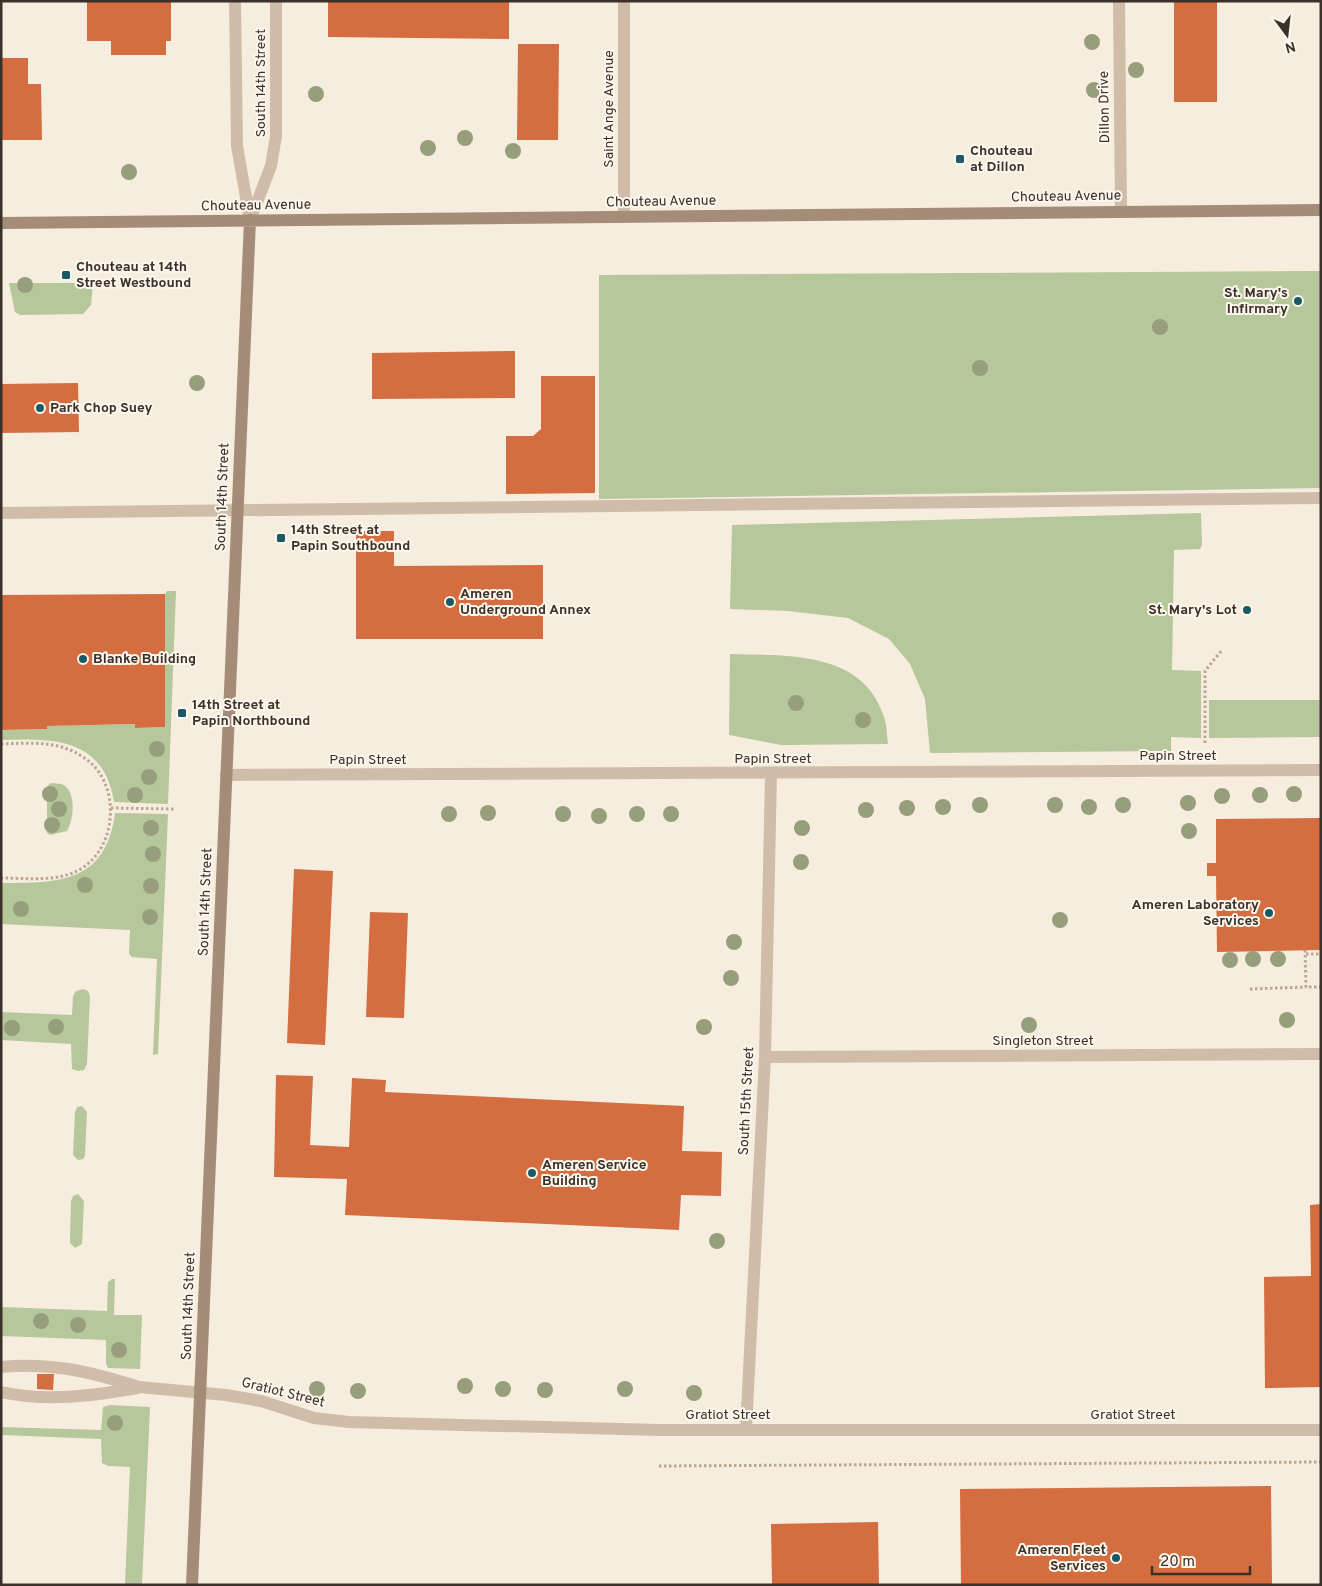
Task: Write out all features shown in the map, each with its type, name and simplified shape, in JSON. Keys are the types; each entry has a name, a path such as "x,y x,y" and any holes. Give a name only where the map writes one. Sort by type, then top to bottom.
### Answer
{"main road":[{"name":"Chouteau Avenue","path":"1,223 1321,210"},
{"name":"South 14th Street","path":"192,1585 250,220"}],"street":[{"name":"South 14th Street","path":"236,1 237,146 250,220"},
{"name":"South 14th Street","path":"250,220 271,166 276,136 276,1"},
{"name":"Saint Ange Avenue","path":"624,1 624,218"},
{"name":"Dillon Drive","path":"1119,1 1121,212"},
{"path":"1,512 237,511 1321,498"},
{"name":"Papin Street","path":"226,775 1321,770"},
{"name":"South 15th Street","path":"746,1430 765,1057 771,774"},
{"name":"Singleton Street","path":"765,1057 1321,1054"},
{"name":"Gratiot Street","path":"1,1367 27,1365 65,1367 93,1372 139,1387 226,1395 260,1401 314,1418 349,1422 746,1430 1321,1430"},
{"name":"Gratiot Street","path":"1,1392 64,1399 139,1387"}],"path":[{"path":"1205,743 1205,671 1222,650"},
{"path":"1,744 46,743 58,745 84,757 96,768 104,782 111,808 109,828 104,842 79,870 63,876 48,878 1,878"},
{"path":"111,808 175,809"},
{"path":"1306,987 1305,952 1321,954"},
{"path":"1250,989 1321,987"},
{"path":"659,1466 1321,1462"}],"green space":[{"path":"1321,271 1321,488 599,499 599,275"},
{"path":"9,283 93,283 91,305 83,314 20,315 15,312"},
{"path":"1201,513 1202,545 1200,549 1174,550 1172,670 1201,671 1201,738 1171,737 1171,751 930,753 925,699 910,664 889,639 848,618 788,611 730,609 732,525"},
{"path":"167,591 176,591 168,804 114,802 108,781 100,765 88,754 74,746 40,740 1,740 1,730 47,729 47,726 135,724 135,728 165,727 165,594"},
{"path":"730,654 798,657 820,661 841,668 859,679 874,695 884,717 888,744 781,745 729,735"},
{"path":"1209,700 1321,700 1321,737 1209,738"},
{"path":"49,784 66,786 72,798 73,810 67,831 50,835 47,833 47,789"},
{"path":"115,813 168,814 158,1054 153,1055 157,959 132,957 129,954 130,930 1,924 1,883 42,882 60,879 76,874 90,866 102,853 110,836"},
{"path":"83,989 88,991 90,996 87,1064 84,1070 72,1069 71,1044 1,1040 1,1012 72,1015 73,996 76,991"},
{"path":"82,1106 87,1112 85,1156 83,1159 78,1160 73,1155 75,1112 77,1107"},
{"path":"78,1194 84,1201 82,1244 75,1248 70,1243 71,1201 73,1196"},
{"path":"115,1279 114,1315 142,1315 140,1369 108,1368 106,1364 106,1340 1,1336 1,1307 107,1311 108,1282"},
{"path":"110,1405 150,1407 142,1585 125,1585 130,1467 108,1466 102,1463 101,1439 1,1435 1,1427 101,1430 103,1407"}],"building":[{"path":"87,1 171,1 171,41 166,41 166,55 111,55 111,41 87,41"},
{"path":"328,1 509,1 509,39 328,37"},
{"path":"1174,1 1217,1 1217,102 1174,102"},
{"path":"518,44 559,44 558,140 517,140"},
{"path":"1,58 28,58 28,84 41,84 42,140 1,140"},
{"path":"515,351 515,398 372,399 372,353"},
{"path":"541,376 595,376 595,493 506,494 506,436 533,436 541,429"},
{"name":"Park Chop Suey","path":"78,383 79,432 1,433 1,384"},
{"name":"Ameren Underground Annex","path":"356,531 394,531 394,566 543,565 543,639 356,639"},
{"name":"Blanke Building","path":"165,594 165,727 135,728 135,724 47,726 47,729 1,730 1,595"},
{"name":"Ameren Laboratory Services","path":"1321,818 1321,950 1217,952 1216,876 1207,876 1207,863 1216,863 1216,819"},
{"path":"294,869 333,871 325,1045 287,1043"},
{"path":"370,912 408,913 404,1018 366,1017"},
{"name":"Ameren Service Building","path":"276,1075 313,1076 310,1145 349,1147 352,1078 386,1080 385,1092 684,1106 682,1151 722,1152 721,1196 681,1195 679,1230 345,1215 347,1179 274,1177"},
{"path":"1321,1204 1321,1387 1265,1388 1264,1277 1311,1276 1310,1205"},
{"path":"37,1374 54,1374 53,1390 37,1389"},
{"name":"Ameren Fleet Services","path":"1271,1486 1272,1585 961,1585 960,1489"},
{"path":"878,1522 879,1585 772,1585 771,1524"}],"place":[{"name":"Chouteau at Dillon","path":"960,159"},
{"name":"Chouteau at 14th Street Westbound","path":"66,275"},
{"name":"St. Mary's Infirmary","path":"1298,301"},
{"name":"Park Chop Suey","path":"40,408"},
{"name":"14th Street at Papin Southbound","path":"281,538"},
{"name":"Ameren Underground Annex","path":"450,602"},
{"name":"St. Mary's Lot","path":"1247,610"},
{"name":"Blanke Building","path":"83,659"},
{"name":"14th Street at Papin Northbound","path":"182,713"},
{"name":"Ameren Laboratory Services","path":"1269,913"},
{"name":"Ameren Service Building","path":"532,1173"},
{"name":"Ameren Fleet Services","path":"1116,1558"}]}
